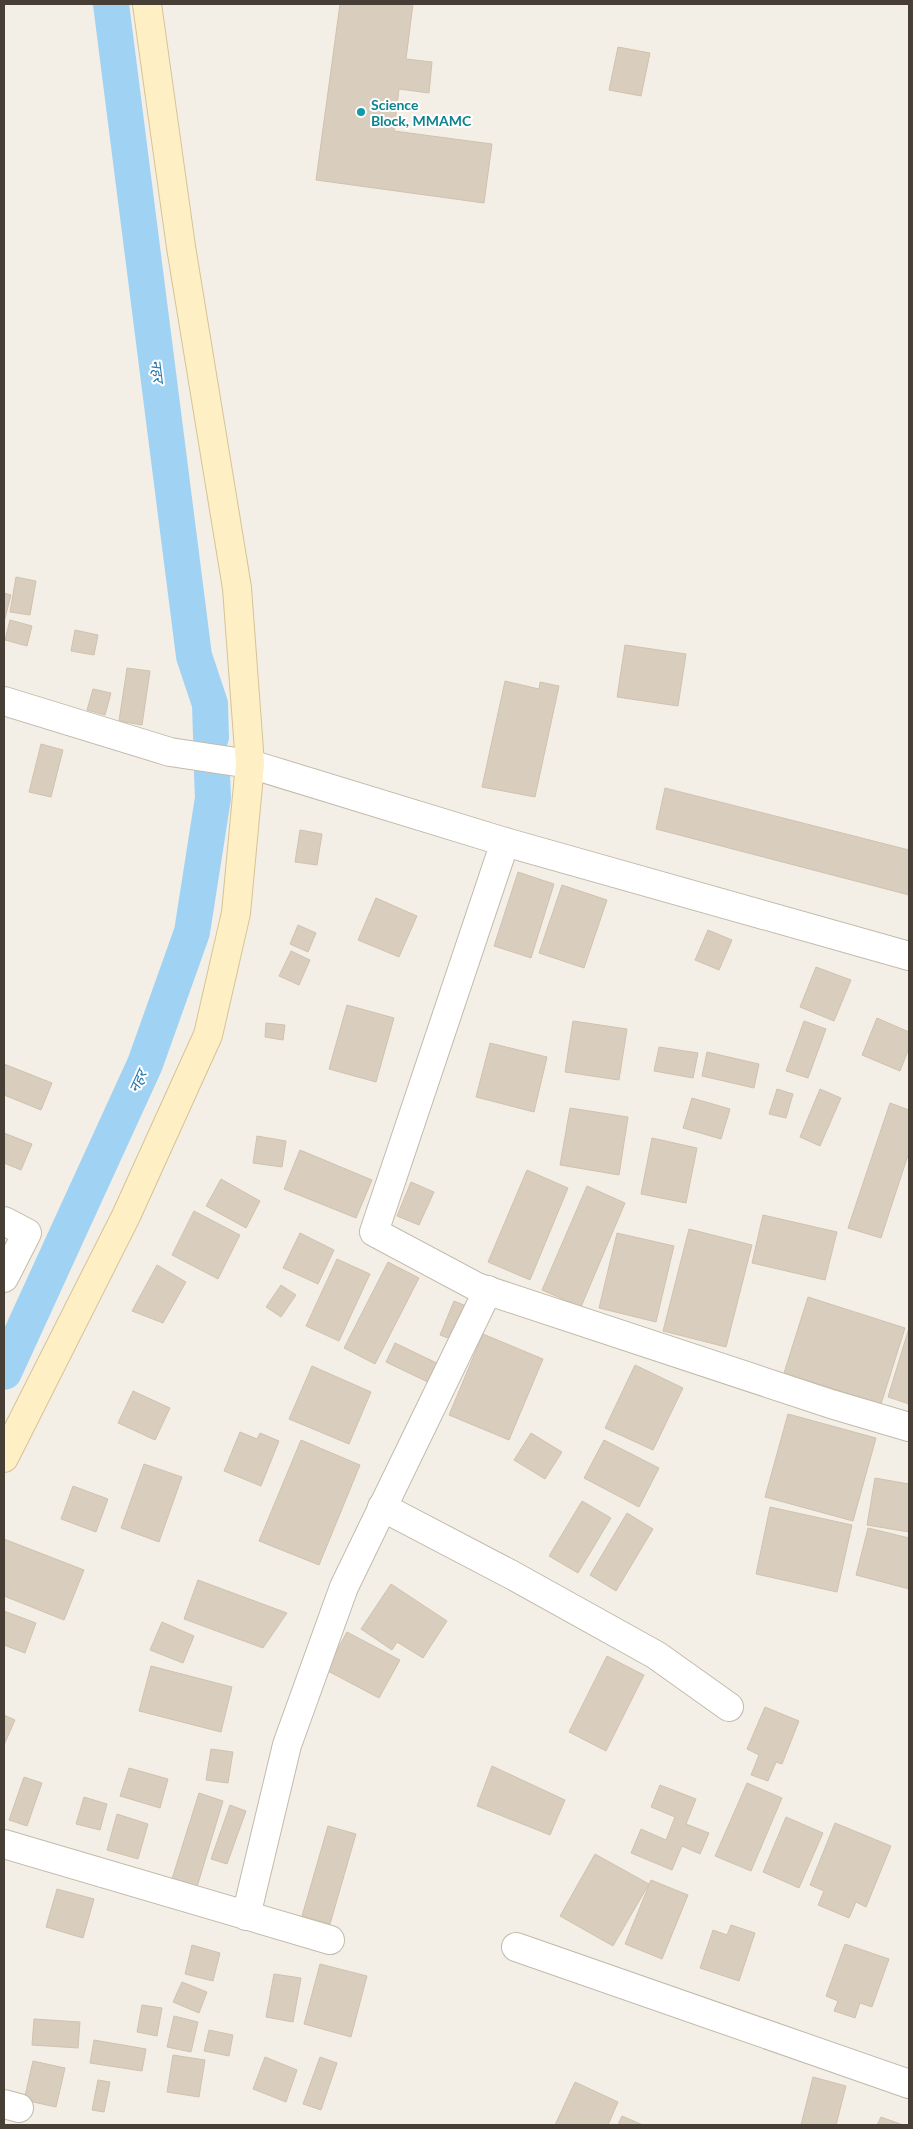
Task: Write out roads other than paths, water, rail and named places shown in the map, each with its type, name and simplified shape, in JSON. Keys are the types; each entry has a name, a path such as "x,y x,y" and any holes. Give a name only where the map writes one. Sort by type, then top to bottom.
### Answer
{"street":[{"path":"4,1458 126,1216 208,1035 236,913 250,764 237,588 180,247 147,4"},
{"path":"4,702 170,752 250,764 505,842 909,956"},
{"path":"505,842 374,1232 477,1287 831,1404 909,1427"},
{"path":"4,1221 26,1233 4,1278"},
{"path":"246,1916 287,1745 344,1587 488,1290"},
{"path":"382,1507 512,1575 656,1656 729,1708"},
{"path":"4,1844 330,1940"},
{"path":"516,1947 909,2084"}],"waterway":[{"name":"नहर","path":"111,4 194,656 210,704 211,737"},
{"name":"नहर","path":"4,1372 145,1064 192,932 213,798 212,773"}],"place":[{"name":"Science Block, MMAMC","path":"361,112"}]}
